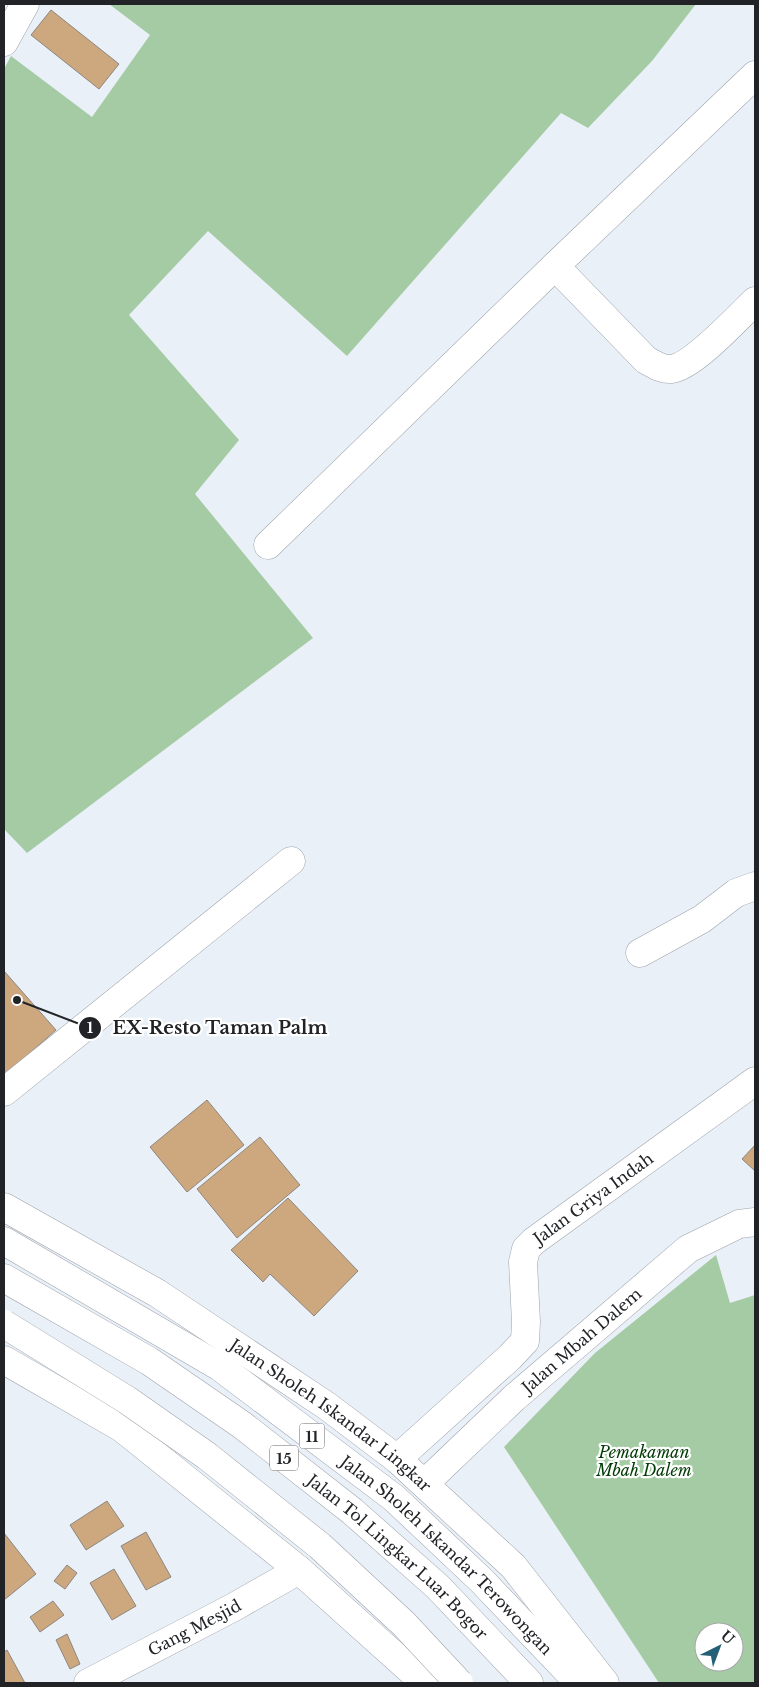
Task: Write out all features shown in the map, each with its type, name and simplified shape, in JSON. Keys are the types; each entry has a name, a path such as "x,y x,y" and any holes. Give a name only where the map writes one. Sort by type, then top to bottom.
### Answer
{"main road":[{"path":"4,42 25,4"},
{"path":"268,545 755,75"},
{"path":"555,266 646,360 658,367 670,369 681,367 695,358 755,301"},
{"path":"4,1092 291,862"},
{"path":"640,953 702,919 736,893 755,886"},
{"name":"Jalan Griya Indah","path":"397,1459 510,1357 525,1341 523,1262 526,1250 534,1241 755,1081"},
{"name":"Jalan Sholeh Iskandar Lingkar","path":"4,1207 156,1293 327,1406 397,1459 513,1566 605,1683"},
{"name":"Jalan Mbah Dalem","path":"425,1483 514,1398 688,1249 740,1224 755,1222"},
{"name":"Jalan Sholeh Iskandar Terowongan","path":"4,1241 220,1367 394,1498 482,1581 579,1683"},
{"name":"Jalan Tol Lingkar Luar Bogor","path":"4,1278 149,1361 242,1425 352,1511 438,1587 529,1683"},
{"path":"4,1325 127,1400 207,1456 320,1546 404,1624 459,1683"},
{"path":"4,1325 175,1420 362,1570 470,1683"},
{"path":"4,1360 122,1428 299,1570 425,1683"},
{"name":"Gang Mesjid","path":"88,1683 234,1607 299,1570"}],"green space":[{"path":"109,4 696,4 652,61 588,128 561,113 347,356 208,231 129,315 239,440 195,494 313,638 27,853 4,829 4,69 11,56 92,117 150,35"},
{"name":"Pemakaman Mbah Dalem","path":"716,1255 730,1303 755,1295 755,1683 659,1683 504,1447 595,1353"}],"building":[{"path":"51,10 119,64 99,89 31,35"},
{"path":"4,971 56,1030 4,1076"},
{"path":"207,1100 244,1145 187,1192 150,1147"},
{"path":"260,1137 300,1185 237,1238 197,1189"},
{"path":"755,1145 755,1171 742,1159"},
{"path":"288,1198 358,1271 314,1316 270,1274 263,1282 231,1250"},
{"path":"107,1501 124,1526 86,1550 70,1525"},
{"path":"146,1532 171,1577 146,1590 121,1546"},
{"path":"4,1533 36,1574 4,1600"},
{"path":"67,1565 77,1573 65,1589 54,1581"},
{"path":"114,1569 136,1606 112,1620 90,1583"},
{"path":"53,1601 64,1615 40,1632 30,1617"},
{"path":"67,1634 80,1664 70,1669 56,1640"},
{"path":"7,1650 25,1683 4,1683 4,1652"}],"place":[{"name":"EX-Resto Taman Palm","path":"17,1000"}]}
